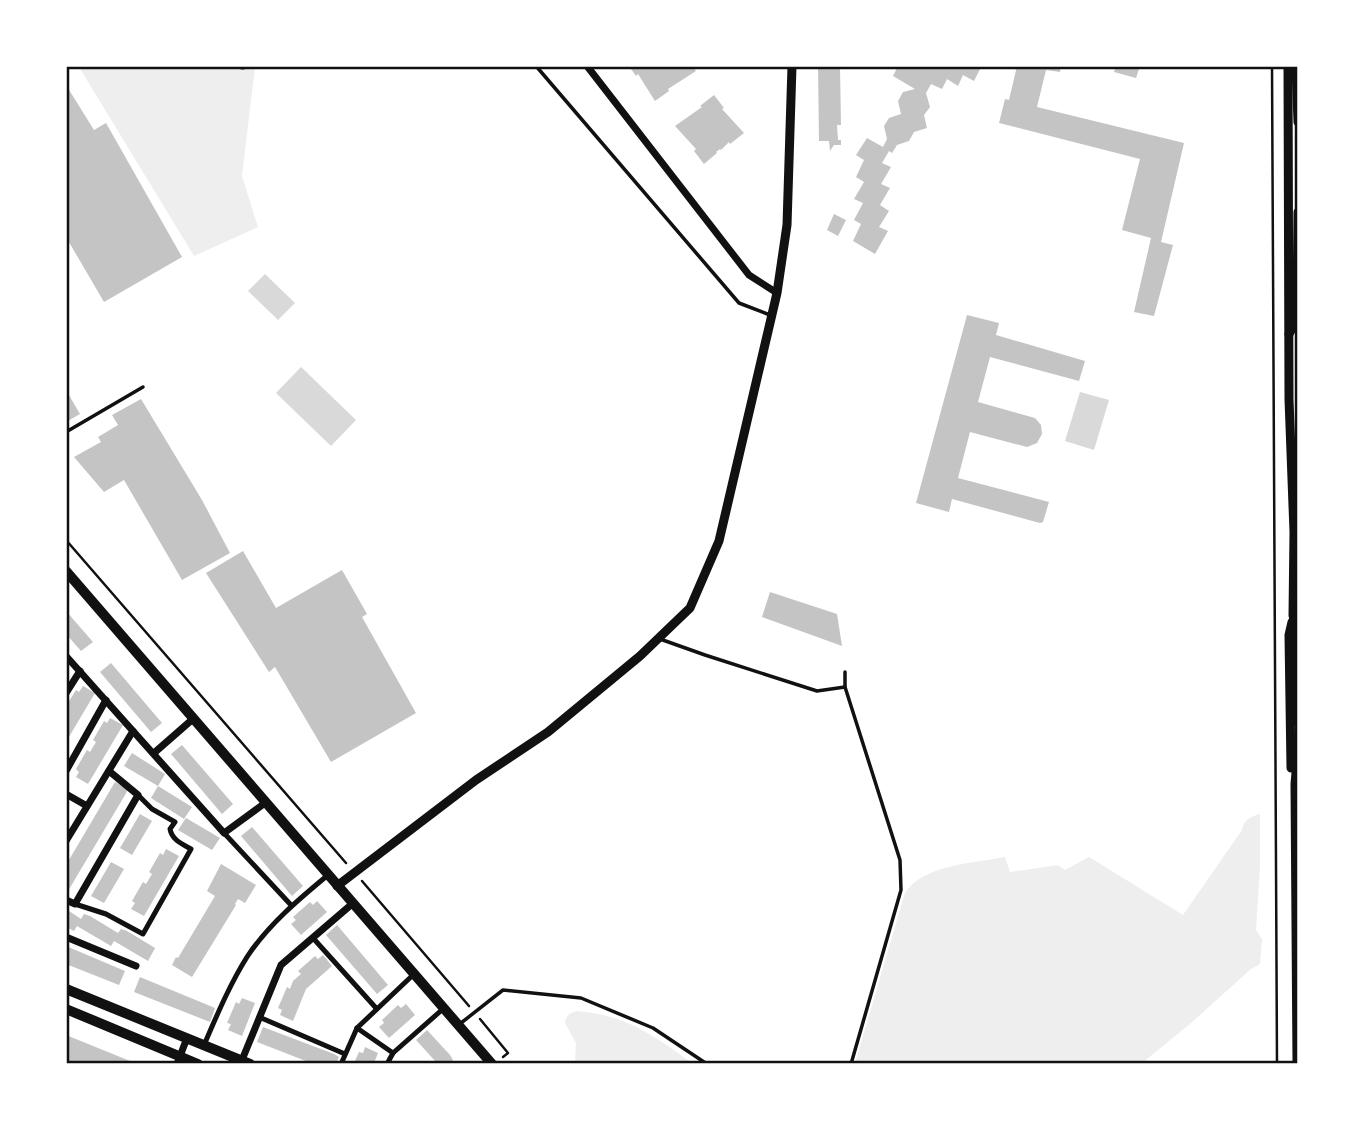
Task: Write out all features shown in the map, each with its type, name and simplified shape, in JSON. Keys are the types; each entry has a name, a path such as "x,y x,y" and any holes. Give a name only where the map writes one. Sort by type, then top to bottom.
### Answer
{"main road":[{"path":"66,571 337,887 493,1061"},
{"path":"66,989 246,1062"},
{"path":"66,1009 178,1060 198,1063"}],"street":[{"path":"587,66 749,275 777,293"},
{"path":"337,887 476,780 548,732 659,638 690,608 719,541 777,293 787,225 792,66"},
{"path":"1288,66 1288,335 1297,723"},
{"path":"1296,66 1297,122"},
{"path":"1288,335 1294,325 1297,309 1297,212"},
{"path":"1293,615 1289,635 1291,766 1295,784"},
{"path":"66,656 291,905"},
{"path":"66,693 80,671"},
{"path":"66,771 106,700"},
{"path":"154,753 194,718"},
{"path":"66,841 133,731"},
{"path":"1297,750 1297,1063"},
{"path":"66,900 106,914 143,934 191,849 171,835 170,829 175,822 152,808 108,771"},
{"path":"66,794 87,806"},
{"path":"75,904 138,795"},
{"path":"224,833 265,803"},
{"path":"204,1045 248,956 291,905 328,875"},
{"path":"246,1062 259,1017 281,965 352,904"},
{"path":"66,937 136,966"},
{"path":"313,938 376,1008"},
{"path":"341,1063 357,1028 414,974"},
{"path":"387,1063 393,1053 444,1008"},
{"path":"259,1017 345,1054"},
{"path":"357,1028 393,1053"},
{"path":"178,1060 187,1038"}],"lane":[{"path":"536,66 738,303 771,316"},
{"path":"66,432 144,387"},
{"path":"659,638 817,691 845,687"},
{"path":"845,672 845,687 900,860 901,890 851,1063"},
{"path":"460,1025 503,990 581,998 653,1028 706,1063"}],"path":[{"path":"1272,66 1277,1063"},
{"path":"66,540 508,1053 493,1061"}],"shaded area":[{"path":"79,67 255,67 242,176 258,227 194,256"},
{"path":"265,274 295,303 278,320 248,291"},
{"path":"301,367 356,420 331,446 276,393"},
{"path":"1080,392 1109,400 1094,450 1065,441"},
{"path":"1260,814 1256,930 1262,939 1260,964 1142,1063 855,1063 904,896 921,878 948,867 1005,857 1010,872 1058,865 1065,870 1089,857 1183,915 1246,821"},
{"path":"578,1011 626,1022 692,1063 575,1063 576,1043 565,1023 569,1014"}],"building":[{"path":"629,66 692,66 696,71 655,101 638,74 636,76"},
{"path":"818,66 840,66 841,125 837,125 841,145 834,145 830,151 829,141 819,141"},
{"path":"898,66 975,66 980,69 974,81 963,75 958,86 947,79 942,89 931,84 926,93 930,107 924,115 927,128 914,132 909,141 897,145 892,153 889,151 882,163 891,167 881,184 890,188 880,205 889,211 879,227 888,231 875,254 853,241 861,224 854,220 863,203 854,199 864,182 856,177 864,160 856,155 867,138 883,147 887,139 884,126 889,118 901,114 898,101 903,92 915,89 893,76"},
{"path":"1017,66 1043,69 1043,66 1061,66 1060,72 1046,70 1037,107 1184,143 1161,242 1173,245 1154,316 1134,312 1151,238 1122,230 1140,159 999,123 1005,99 1009,100"},
{"path":"1116,66 1140,66 1136,78 1114,72"},
{"path":"66,85 94,130 106,123 182,257 104,302 66,237"},
{"path":"714,95 724,108 722,109 744,133 716,152 704,164 694,151 696,149 675,126"},
{"path":"834,214 846,220 838,236 827,230"},
{"path":"967,315 999,323 996,335 1085,361 1079,381 990,357 978,402 1035,418 1041,425 1042,434 1037,443 1027,447 970,432 958,478 1049,502 1043,522 952,499 949,512 916,503"},
{"path":"66,390 80,414 66,422"},
{"path":"141,399 202,500 230,553 182,580 124,480 104,492 74,457 101,442 98,437 118,425 112,415"},
{"path":"243,551 276,608 342,570 367,614 362,617 416,713 331,762 275,667 269,672 206,573"},
{"path":"770,592 837,614 842,646 762,617"},
{"path":"66,611 93,642 81,651 66,634"},
{"path":"111,663 162,723 151,732 100,672"},
{"path":"83,686 95,693 66,742 66,706 76,690 79,692"},
{"path":"110,718 123,725 88,784 76,777 79,772 76,769 87,750 90,752 96,742 93,740 104,721 107,723"},
{"path":"182,745 233,804 222,814 171,754"},
{"path":"132,753 165,774 158,786 124,766"},
{"path":"115,782 128,789 68,891 66,865"},
{"path":"158,786 192,807 184,819 151,798"},
{"path":"140,814 152,821 132,855 120,848"},
{"path":"186,818 220,838 212,850 178,830"},
{"path":"252,827 303,886 292,896 241,836"},
{"path":"166,849 179,856 144,916 131,909 135,903 132,901 143,882 146,884 152,874 149,872 160,853 163,855"},
{"path":"111,862 124,869 104,903 91,896"},
{"path":"221,864 256,885 245,903 238,899 192,977 172,965 215,896 207,891"},
{"path":"317,901 327,912 301,935 291,924 296,920 293,917 310,902 313,905"},
{"path":"66,909 81,919 84,914 90,916 118,933 121,929 127,931 155,948 148,961 114,941 111,946 77,926 74,931 66,927"},
{"path":"337,925 388,985 377,994 326,935"},
{"path":"66,946 125,971 119,985 66,964"},
{"path":"323,955 332,966 306,989 293,1021 280,1015 282,1010 278,1008 287,987 290,989 293,981 301,974 298,971 315,956 318,959"},
{"path":"140,977 215,1008 210,1022 134,992"},
{"path":"242,998 255,1003 242,1036 228,1030 231,1024 227,1023 236,1002 239,1004"},
{"path":"406,1004 415,1015 389,1038 379,1027 384,1023 382,1020 398,1005 401,1008"},
{"path":"263,1027 339,1057 336,1063 311,1063 257,1042"},
{"path":"427,1030 453,1060 449,1063 437,1063 416,1040"},
{"path":"66,1035 135,1063 66,1063"},
{"path":"365,1047 378,1053 374,1063 354,1063 359,1052 363,1053"}]}
